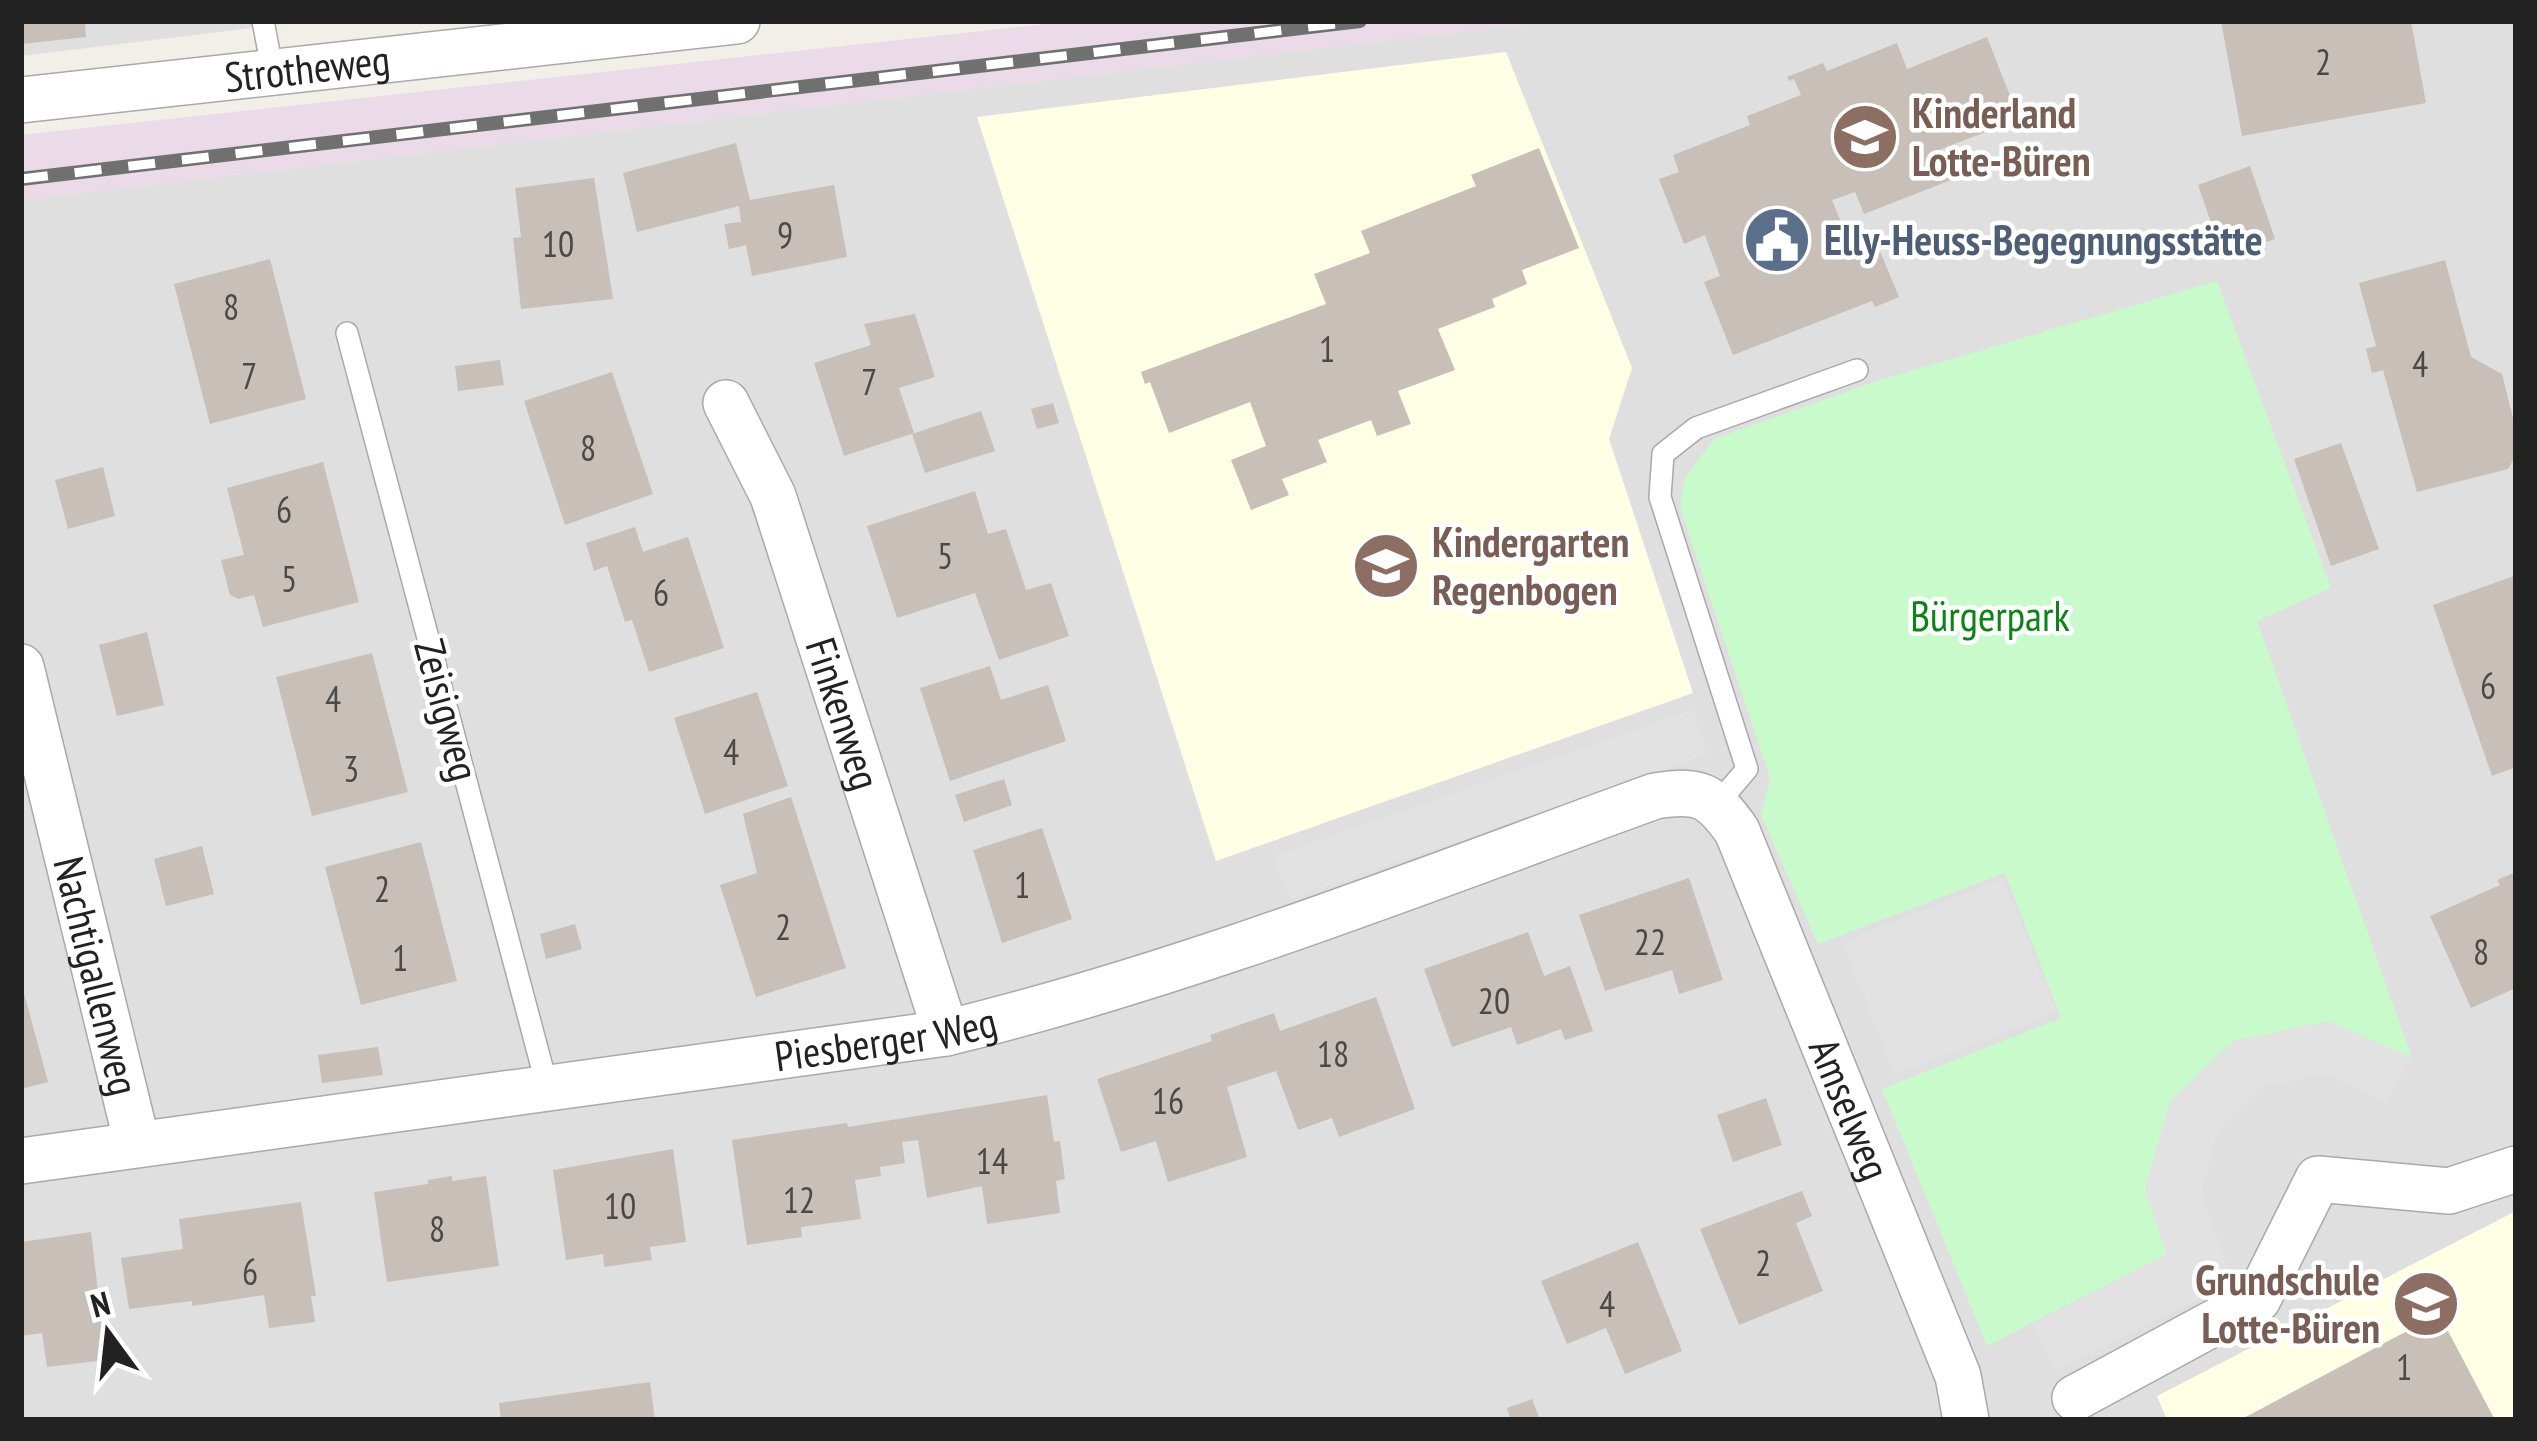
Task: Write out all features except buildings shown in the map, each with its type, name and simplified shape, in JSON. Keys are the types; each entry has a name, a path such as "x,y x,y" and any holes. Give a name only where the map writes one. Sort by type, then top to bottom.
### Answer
{"street":[{"name":"Strotheweg","path":"21,100 737,21"},
{"name":"Finkenweg","path":"726,403 773,496 946,1033"},
{"name":"Nachtigallenweg","path":"21,667 136,1143"},
{"name":"Piesberger Weg","path":"21,1161 946,1033 1067,1004 1655,796 1688,791 1718,803"},
{"name":"Amselweg","path":"1718,803 1737,831 1958,1376 1966,1420"},
{"path":"2075,1398 2258,1299 2318,1179 2449,1191 2516,1169"}],"lane":[{"path":"263,21 272,73"},
{"name":"Zeisigweg","path":"347,333 547,1086"},
{"path":"1718,803 1747,770 1660,497 1663,454 1696,428 1857,370"}],"shaded area":[{"path":"21,21 309,21 21,56"},
{"path":"1074,21 1552,21 21,200 21,135"},
{"path":"1552,21 2516,21 2516,1420 21,1420 21,200"},
{"name":"Kindergarten Regenbogen","path":"1506,52 1632,368 1609,439 1693,693 1216,861 977,117"},
{"path":"1692,710 1707,754 1290,899 1274,856"},
{"path":"2003,879 2056,1012 1895,1075 1843,942"},
{"path":"2328,1021 2412,1058 2385,1101 2327,1074 2263,1086 2218,1129 2201,1192 2232,1281 2057,1371 2033,1324 2167,1254 2145,1189 2170,1101 2234,1041"},
{"name":"Grundschule Lotte-Büren","path":"2516,1211 2516,1420 2167,1420 2157,1396"}],"green space":[{"name":"Bürgerpark","path":"2217,281 2331,588 2257,621 2412,1058 2328,1021 2234,1041 2170,1101 2145,1189 2167,1254 1987,1346 1882,1089 2061,1018 2005,873 1818,944 1761,815 1770,777 1680,507 1685,478 1714,439 1880,380"}],"railway":[{"path":"21,179 1360,21"}],"place":[{"name":"Kinderland Lotte-Büren","path":"1865,137"},
{"name":"Elly-Heuss-Begegnungsstätte","path":"1777,240"},
{"name":"Kindergarten Regenbogen","path":"1386,566"},
{"name":"Grundschule Lotte-Büren","path":"2426,1304"}]}
